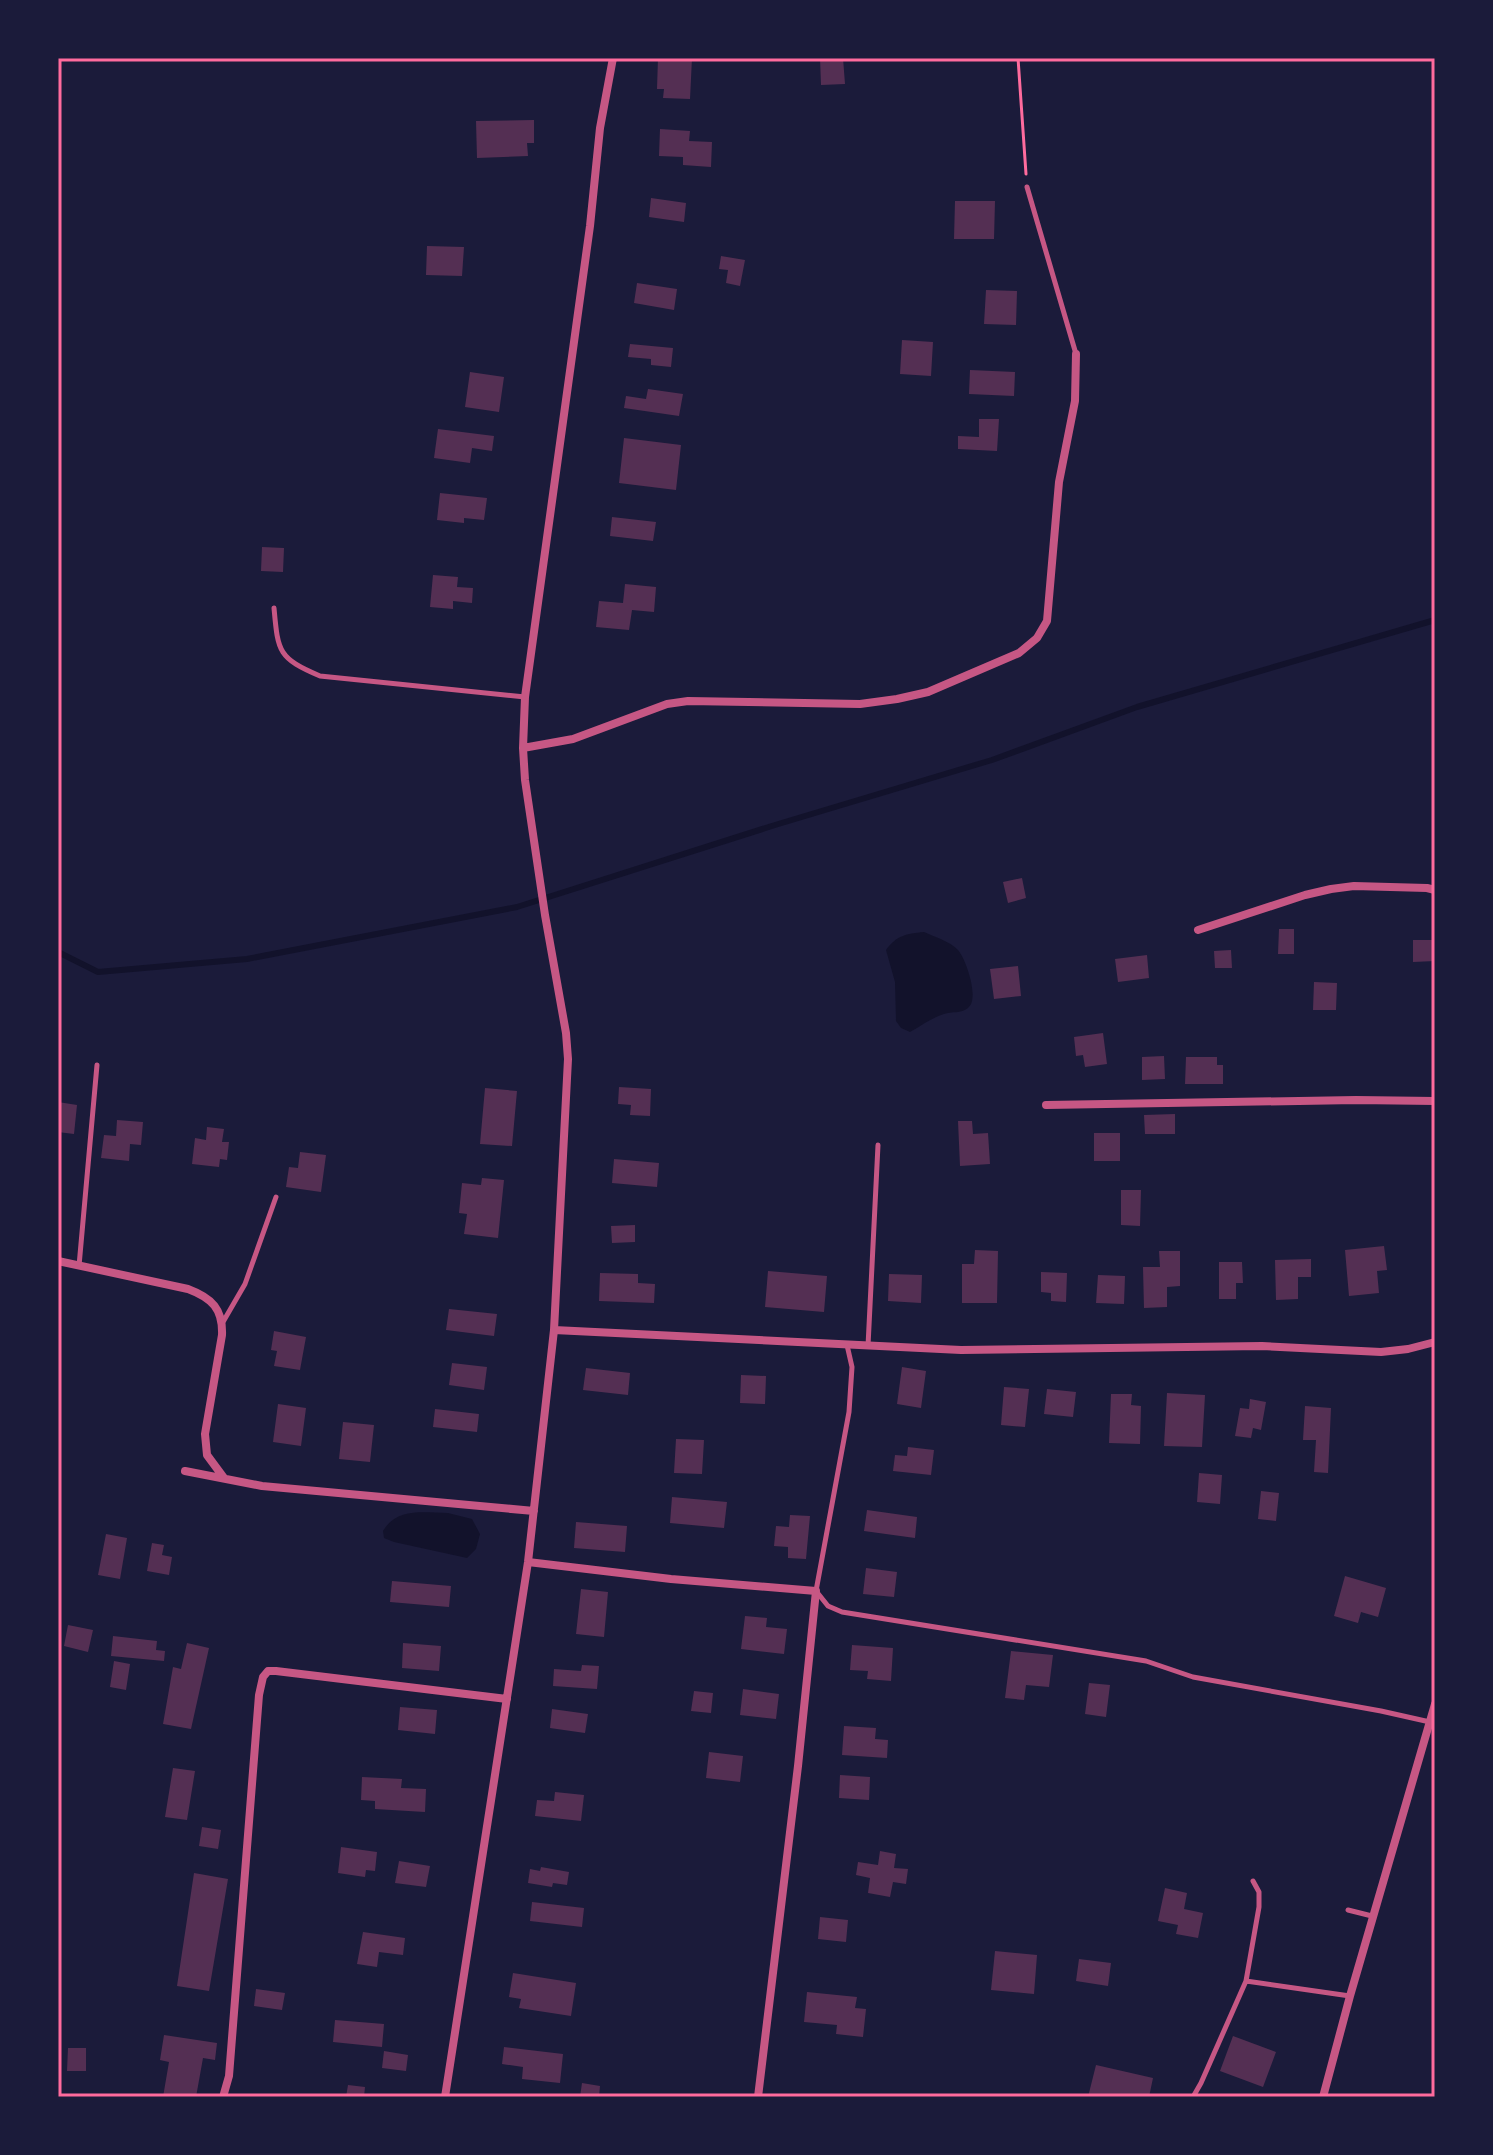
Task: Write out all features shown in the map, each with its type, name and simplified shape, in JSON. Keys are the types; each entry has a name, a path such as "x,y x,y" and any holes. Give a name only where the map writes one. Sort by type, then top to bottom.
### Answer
{"street":[{"path":"445,2097 528,1562 554,1330 568,1059 525,780 525,697 590,226 600,128 613,58"},
{"path":"523,748 573,739 667,704 688,701 860,704 897,699 928,692 1019,653 1037,638 1047,621 1059,482 1075,401 1076,354"},
{"path":"1198,930 1331,889 1354,886 1435,890"},
{"path":"1046,1105 1435,1101"},
{"path":"58,1261 188,1289 206,1296 217,1309 223,1322 222,1335 205,1434 207,1455 224,1479"},
{"path":"554,1330 961,1350 1262,1346 1381,1352 1435,1342"},
{"path":"185,1471 262,1486 534,1511"},
{"path":"528,1562 671,1579 816,1591 758,2097"},
{"path":"223,2097 229,2076 259,1695 263,1677 268,1671 276,1671 507,1699"},
{"path":"1323,2097 1435,1704"}],"lane":[{"path":"1027,187 1076,354"},
{"path":"274,608 277,643 283,655 298,667 320,676 525,697"},
{"path":"79,1266 97,1065"},
{"path":"868,1346 878,1145"},
{"path":"223,1322 245,1284 276,1197"},
{"path":"847,1345 852,1367 849,1412 816,1591 828,1606 842,1612 1146,1661 1193,1677 1431,1722"},
{"path":"1193,2097 1246,1981 1259,1907 1259,1892 1253,1881"},
{"path":"1348,1910 1373,1917"},
{"path":"1246,1981 1350,1996"}],"path":[{"path":"1018,58 1027,187"}],"shaded area":[{"path":"924,932 958,950 968,970 973,996 965,1010 940,1015 910,1032 901,1028 896,1021 895,982 886,950 902,936"},
{"path":"448,1513 472,1519 480,1534 476,1549 467,1558 384,1538 383,1531 389,1523 403,1515"}],"building":[{"path":"658,58 692,58 690,99 663,98 664,89 657,89"},
{"path":"820,58 843,58 845,84 821,85"},
{"path":"534,120 534,143 527,143 528,156 477,158 476,121"},
{"path":"660,129 690,131 689,141 712,142 711,167 683,165 683,157 659,156"},
{"path":"651,198 686,203 684,222 649,217"},
{"path":"955,201 995,201 994,239 954,239"},
{"path":"427,246 464,247 462,276 426,275"},
{"path":"721,256 745,260 740,286 726,283 728,270 719,269"},
{"path":"637,283 677,289 674,310 634,303"},
{"path":"986,290 1017,291 1016,325 984,324"},
{"path":"902,340 933,342 931,376 900,374"},
{"path":"630,344 673,348 671,367 651,365 651,359 628,357"},
{"path":"970,370 1015,372 1014,396 969,394"},
{"path":"470,372 504,377 499,412 465,407"},
{"path":"648,389 683,394 679,416 624,408 626,396 646,399"},
{"path":"979,419 999,419 997,451 958,449 958,436 979,437"},
{"path":"438,429 494,436 492,451 472,448 470,463 434,458"},
{"path":"624,438 681,445 676,490 619,483"},
{"path":"440,493 487,498 484,520 464,518 464,523 437,520"},
{"path":"612,517 656,522 653,541 610,536"},
{"path":"262,547 284,548 283,572 261,571"},
{"path":"433,575 458,577 457,587 473,588 472,603 453,601 453,609 430,607"},
{"path":"625,584 656,587 654,612 632,610 629,630 596,627 599,601 623,603"},
{"path":"1022,878 1026,898 1008,903 1003,882"},
{"path":"1279,929 1294,929 1294,954 1278,954"},
{"path":"1413,940 1435,940 1435,961 1413,962"},
{"path":"1231,950 1232,968 1215,968 1214,951"},
{"path":"1147,955 1149,978 1118,982 1115,959"},
{"path":"1018,966 1021,996 994,999 990,969"},
{"path":"1314,982 1337,983 1336,1010 1313,1010"},
{"path":"1103,1033 1107,1064 1085,1067 1083,1055 1076,1056 1074,1037"},
{"path":"1164,1056 1165,1079 1142,1080 1142,1057"},
{"path":"1186,1057 1217,1057 1217,1065 1223,1065 1223,1084 1185,1084"},
{"path":"619,1087 651,1089 650,1116 630,1115 631,1105 618,1104"},
{"path":"485,1088 517,1091 512,1146 480,1144"},
{"path":"58,1102 77,1105 74,1134 58,1132"},
{"path":"1175,1114 1175,1134 1145,1134 1144,1115"},
{"path":"117,1120 143,1122 141,1145 130,1144 129,1161 101,1158 104,1135 116,1136"},
{"path":"958,1121 972,1121 973,1134 988,1133 990,1164 960,1166"},
{"path":"207,1127 224,1129 222,1142 229,1142 227,1160 220,1159 219,1167 192,1164 195,1138 206,1140"},
{"path":"1094,1133 1120,1133 1120,1161 1094,1161"},
{"path":"300,1152 326,1155 321,1192 286,1187 289,1167 298,1168"},
{"path":"614,1159 659,1163 657,1187 612,1183"},
{"path":"482,1178 504,1180 498,1238 464,1234 467,1214 459,1213 462,1183 481,1185"},
{"path":"1121,1190 1141,1190 1140,1226 1121,1225"},
{"path":"635,1225 635,1242 612,1243 611,1226"},
{"path":"1384,1246 1387,1270 1377,1271 1379,1293 1349,1296 1345,1250"},
{"path":"975,1250 998,1251 997,1303 962,1303 962,1264 974,1264"},
{"path":"1159,1251 1180,1251 1180,1286 1167,1287 1167,1307 1144,1308 1143,1267 1160,1267"},
{"path":"1311,1259 1311,1277 1298,1277 1298,1299 1276,1300 1275,1260"},
{"path":"1219,1262 1242,1262 1243,1283 1236,1283 1236,1299 1219,1299"},
{"path":"768,1271 827,1276 824,1312 765,1307"},
{"path":"1041,1272 1067,1273 1066,1302 1051,1301 1051,1293 1041,1292"},
{"path":"600,1273 638,1274 638,1283 655,1284 654,1303 599,1301"},
{"path":"889,1274 922,1275 921,1303 888,1301"},
{"path":"1098,1275 1125,1276 1124,1304 1096,1303"},
{"path":"449,1309 497,1314 494,1336 446,1330"},
{"path":"274,1331 306,1337 300,1370 274,1366 277,1351 271,1350"},
{"path":"452,1363 487,1367 484,1390 449,1385"},
{"path":"902,1367 926,1371 921,1408 897,1404"},
{"path":"586,1368 630,1373 628,1395 583,1390"},
{"path":"741,1375 766,1376 765,1404 740,1403"},
{"path":"1004,1387 1029,1389 1025,1427 1001,1425"},
{"path":"1047,1389 1076,1392 1073,1417 1044,1414"},
{"path":"1167,1393 1205,1395 1202,1447 1164,1446"},
{"path":"1111,1394 1132,1394 1131,1405 1141,1406 1140,1444 1109,1443"},
{"path":"1250,1399 1266,1402 1261,1430 1253,1428 1251,1438 1235,1436 1240,1408 1249,1409"},
{"path":"278,1404 306,1408 301,1446 273,1442"},
{"path":"1305,1406 1331,1408 1328,1473 1314,1472 1316,1440 1303,1440"},
{"path":"435,1409 479,1414 477,1432 433,1427"},
{"path":"343,1422 374,1425 370,1462 339,1459"},
{"path":"676,1439 704,1440 702,1474 674,1473"},
{"path":"908,1447 934,1450 931,1475 893,1471 895,1455 907,1456"},
{"path":"1199,1473 1222,1475 1220,1504 1197,1502"},
{"path":"1261,1491 1279,1493 1276,1521 1258,1519"},
{"path":"672,1497 727,1502 724,1528 670,1523"},
{"path":"867,1510 917,1517 915,1538 864,1531"},
{"path":"790,1515 810,1516 806,1559 788,1558 788,1547 774,1546 776,1526 789,1527"},
{"path":"576,1522 627,1526 625,1552 574,1548"},
{"path":"106,1534 127,1538 120,1579 98,1575"},
{"path":"152,1543 164,1545 162,1555 172,1557 169,1575 147,1571"},
{"path":"866,1568 897,1572 894,1597 863,1594"},
{"path":"1345,1576 1386,1588 1378,1617 1361,1612 1358,1623 1334,1616"},
{"path":"392,1581 451,1586 449,1607 390,1602"},
{"path":"581,1589 608,1592 604,1637 576,1634"},
{"path":"745,1616 767,1618 766,1627 787,1629 784,1654 741,1649"},
{"path":"68,1625 93,1630 88,1652 64,1646"},
{"path":"113,1636 157,1641 156,1650 165,1651 164,1661 111,1656"},
{"path":"187,1643 209,1648 191,1729 163,1724 173,1667 181,1669"},
{"path":"403,1643 441,1646 439,1671 402,1668"},
{"path":"852,1645 893,1648 891,1681 867,1679 868,1671 850,1670"},
{"path":"1011,1651 1053,1655 1049,1687 1026,1685 1024,1700 1005,1698"},
{"path":"114,1661 130,1664 126,1690 110,1687"},
{"path":"582,1665 599,1666 597,1689 553,1686 554,1669 581,1671"},
{"path":"1089,1683 1110,1685 1106,1717 1085,1714"},
{"path":"743,1689 779,1694 776,1719 740,1715"},
{"path":"694,1691 713,1693 711,1713 691,1711"},
{"path":"400,1707 437,1710 435,1734 398,1730"},
{"path":"552,1709 588,1714 585,1733 550,1728"},
{"path":"844,1726 876,1728 875,1739 888,1740 887,1758 842,1755"},
{"path":"709,1752 743,1756 740,1782 706,1778"},
{"path":"173,1768 195,1771 187,1820 165,1817"},
{"path":"840,1775 870,1777 869,1800 839,1798"},
{"path":"362,1777 402,1779 401,1788 426,1789 425,1812 375,1809 375,1801 361,1800"},
{"path":"555,1792 584,1795 581,1821 535,1816 537,1800 554,1801"},
{"path":"202,1827 221,1830 218,1849 199,1846"},
{"path":"341,1847 377,1852 375,1871 366,1870 365,1877 338,1873"},
{"path":"880,1851 896,1854 894,1868 908,1869 906,1884 893,1882 890,1897 868,1893 870,1878 856,1875 858,1862 878,1865"},
{"path":"399,1861 430,1866 426,1887 395,1883"},
{"path":"541,1867 569,1872 567,1885 553,1883 552,1887 528,1883 530,1869 540,1871"},
{"path":"194,1873 228,1879 209,1991 177,1986"},
{"path":"1165,1888 1187,1893 1184,1909 1203,1913 1198,1938 1176,1934 1178,1925 1158,1921"},
{"path":"532,1902 584,1908 582,1927 530,1921"},
{"path":"820,1917 848,1920 846,1942 818,1939"},
{"path":"363,1932 405,1938 403,1955 379,1952 377,1967 357,1964"},
{"path":"995,1951 1037,1955 1034,1994 991,1990"},
{"path":"1079,1959 1111,1963 1108,1986 1076,1981"},
{"path":"513,1973 576,1983 571,2016 519,2008 521,1999 509,1997"},
{"path":"256,1989 285,1993 282,2010 254,2006"},
{"path":"807,1992 857,1997 855,2008 866,2009 863,2037 836,2034 837,2025 804,2022"},
{"path":"335,2020 384,2024 382,2047 333,2042"},
{"path":"164,2035 217,2043 215,2060 203,2058 196,2097 163,2097 169,2062 160,2060"},
{"path":"1233,2036 1276,2052 1263,2087 1220,2071"},
{"path":"504,2047 563,2054 560,2083 522,2079 523,2067 502,2064"},
{"path":"68,2048 86,2048 86,2071 67,2071"},
{"path":"384,2051 408,2055 406,2071 382,2068"},
{"path":"1096,2065 1153,2078 1149,2097 1088,2097"},
{"path":"582,2083 600,2086 599,2097 580,2097"},
{"path":"348,2085 365,2087 364,2097 346,2097"}],"waterway":[{"path":"58,952 98,972 247,959 517,907 992,760 1137,707 1435,620"}]}
